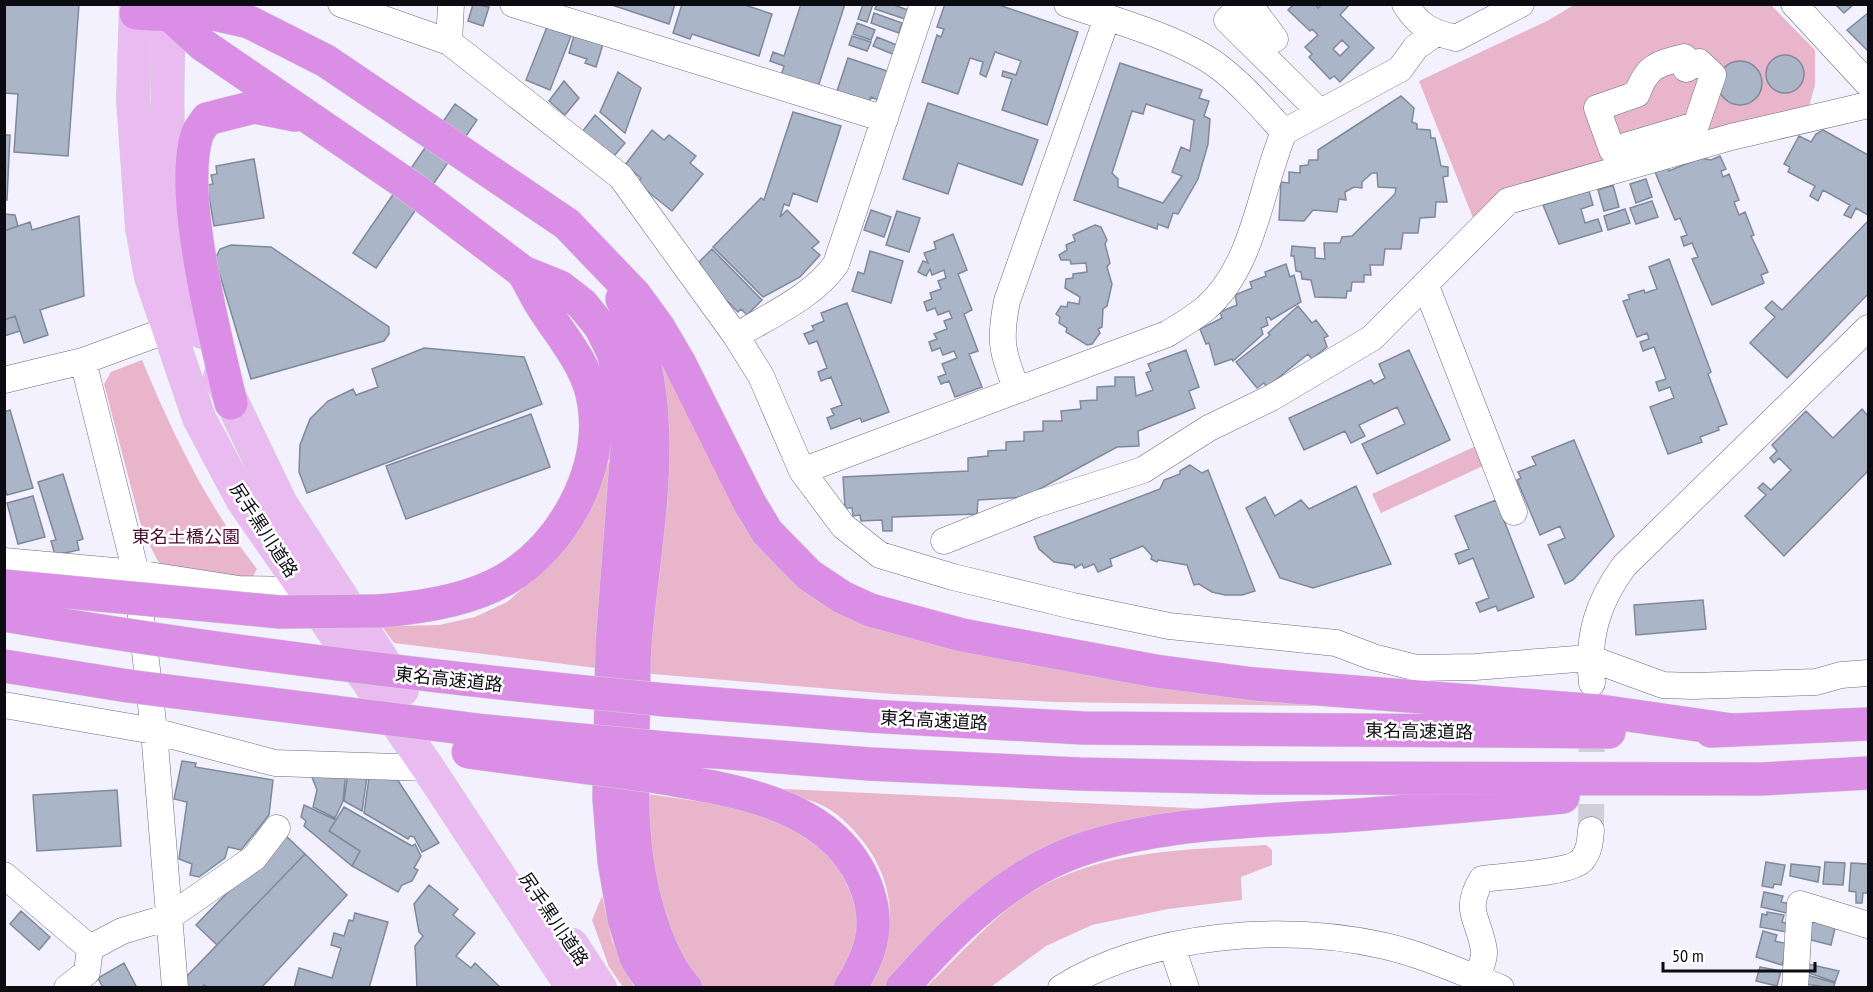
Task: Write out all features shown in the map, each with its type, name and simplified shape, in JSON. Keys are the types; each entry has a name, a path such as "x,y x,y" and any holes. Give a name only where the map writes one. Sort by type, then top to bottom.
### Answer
{"highway":[{"path":"244,4 287,41"},
{"path":"136,9 210,11 249,22 326,61 567,224 635,295 659,328 679,362 766,532 809,575 842,597 870,610 962,635 1155,671 1254,684 1600,711 1732,730"},
{"path":"170,10 203,45 416,190 523,272 560,287 582,304 600,326 613,352 623,390 628,436 612,645 609,798 614,861 624,919 636,958 656,987"},
{"path":"231,403 192,321 194,204 192,160 198,133 207,119 254,106 309,118"},
{"path":"598,255 628,310 640,345 652,401 654,466 635,645 632,802 642,894 655,934 677,978 686,987"},
{"path":"4,586 280,612 379,611 417,608 468,594 506,579 534,558 557,533 580,495 596,435 594,403 582,368 567,340 545,312 523,272"},
{"name":"東名高速道路","path":"4,615 318,663 458,681 869,716 1083,728 1480,732 1732,730 1856,725"},
{"path":"4,666 128,686 486,731 661,763 869,764 1080,774 1267,778 1762,779"},
{"path":"661,763 724,789 771,802 802,816 828,832 846,852 863,879 872,907 873,936 867,961 850,987"},
{"path":"902,987 971,918 1013,883 1052,861 1108,843 1182,828 1421,811 1762,779 1858,774"}],"main road":[{"name":"尻手黒川道路","path":"136,9 133,100 142,228 151,277 192,321"},
{"name":"尻手黒川道路","path":"170,10 169,99 174,220 192,321 199,418 242,499 428,768 573,987"},
{"name":"尻手黒川道路","path":"231,403 281,504 305,543 600,987"}],"street":[{"path":"341,4 450,42 621,177 736,336 761,375 802,471 843,526 880,555 952,577 1169,626 1336,643 1373,657 1417,668 1475,667 1589,658 1663,685 1816,682 1842,675 1869,673"},
{"path":"450,42 451,4"},
{"path":"513,4 885,119"},
{"path":"736,336 814,288 831,271 885,119 922,4"},
{"path":"1243,4 1227,20 1274,41"},
{"path":"1249,4 1305,83 1319,111"},
{"path":"1405,4 1416,22 1436,33 1456,38 1521,4"},
{"path":"1794,4 1869,84"},
{"path":"1076,6 1188,49 1219,67 1258,103 1284,132"},
{"path":"1017,390 1002,351 1002,326 1007,301 1107,18"},
{"path":"802,471 1167,334 1206,308 1231,279 1247,242 1284,132 1400,69 1416,47 1436,33"},
{"path":"1684,57 1686,69 1699,62 1713,75 1696,125 1612,150 1598,108 1637,94 1643,78 1657,64 1684,57"},
{"path":"944,541 1037,504 1143,470 1209,428 1271,398 1372,338 1508,201 1731,137 1869,105"},
{"path":"1426,286 1514,512"},
{"path":"4,380 83,361 192,321"},
{"path":"1592,683 1589,658 1597,615 1606,591 1624,566 1869,328"},
{"path":"83,361 136,573 154,731 175,987"},
{"path":"4,561 136,573 239,589 303,590"},
{"path":"4,705 154,731 275,763 428,768"},
{"path":"67,987 91,969 122,931 169,917 254,858 277,828"},
{"path":"1477,979 1484,952 1471,911 1473,894 1482,879 1521,873 1555,872 1580,862 1590,848 1591,830"},
{"path":"4,875 91,969"},
{"path":"1795,987 1800,904 1869,925"},
{"path":"1067,986 1127,957 1172,947 1219,938 1311,935 1387,946 1501,987"},
{"path":"1172,947 1186,987"}],"green space":[{"path":"1574,5 1771,5 1815,50 1815,85 1808,110 1473,218 1419,81 1547,21"},
{"path":"646,330 804,587 1313,700 1313,706 1056,702 892,694 640,673"},
{"name":"東名土橋公園","path":"142,360 192,469 222,520 257,569 251,580 163,570 143,533 104,384 111,372"},
{"path":"1474,447 1483,466 1381,513 1372,494"},
{"path":"611,456 596,668 394,643 378,621 396,626 439,625 475,617 507,602 531,581 592,507"},
{"path":"760,788 1254,811 1073,847 891,987 865,988 877,969 885,949 889,929 890,908 879,868 855,832 834,812 805,799"},
{"path":"641,793 739,809 770,819 798,832 823,851 842,876 858,919 854,951 845,971 832,987 704,987 687,967 665,921 653,870"},
{"path":"1266,845 1272,850 1272,865 1241,877 1242,900 1168,909 1092,925 1046,946 991,987 926,987 1013,905 1055,880 1083,868 1113,860 1173,851"},
{"path":"602,896 612,941 634,987 623,987 609,967 592,920"}],"building":[{"path":"4,4 79,4 68,156 14,152 18,94 4,93"},
{"path":"473,4 489,7 483,26 468,21"},
{"path":"609,4 675,4 669,24"},
{"path":"682,4 742,4 772,14 759,56 692,34 690,39 673,33"},
{"path":"801,4 845,4 817,90 780,79 784,66 770,61 773,52 784,56"},
{"path":"863,4 873,4 867,22 858,19"},
{"path":"877,4 891,4 908,10 905,19 875,9"},
{"path":"945,4 996,4 1078,32 1047,125 1002,110 1012,79 1002,76 1003,71 1016,75 1021,61 995,52 986,77 980,74 983,62 970,58 958,94 922,82 937,35 941,37 944,29 937,27"},
{"path":"1290,4 1315,4 1318,8 1322,4 1350,4 1340,15 1374,48 1340,82 1334,76 1330,79 1309,57 1312,54 1305,47 1318,35 1312,29 1310,31 1288,10 1292,6","holes":["1342,40 1349,47 1340,56 1333,49"]},
{"path":"1835,4 1853,4 1853,5 1844,13"},
{"path":"874,13 902,23 899,33 871,23"},
{"path":"1868,13 1868,51 1847,30"},
{"path":"857,23 875,30 871,40 853,34"},
{"path":"547,27 571,36 550,90 526,80"},
{"path":"574,35 603,44 596,67 585,63 587,59 569,53"},
{"path":"852,36 871,42 867,51 849,45"},
{"path":"877,37 899,46 895,55 873,46"},
{"path":"1785,55 1799,60 1804,74 1799,88 1785,93 1771,88 1766,74 1771,60"},
{"path":"848,58 890,72 878,100 871,97 868,105 836,94"},
{"path":"1740,61 1748,62 1756,67 1761,75 1761,91 1756,99 1748,104 1740,105 1732,104 1724,99 1719,91 1718,83 1719,75 1724,67 1732,62"},
{"path":"1120,63 1202,90 1199,98 1209,101 1204,116 1210,119 1208,144 1198,179 1178,214 1173,213 1168,228 1158,224 1157,229 1074,200","holes":["1146,104 1194,120 1190,151 1181,147 1172,172 1182,176 1163,203 1118,187 1118,179 1112,173 1132,111 1143,114"]},
{"path":"618,72 641,88 625,133 600,112"},
{"path":"564,81 579,98 565,115 549,101"},
{"path":"1401,96 1414,108 1412,122 1417,124 1417,129 1430,130 1431,138 1435,138 1441,166 1448,167 1448,176 1443,177 1447,202 1436,202 1435,217 1420,218 1418,233 1403,233 1401,249 1385,249 1383,265 1370,265 1371,275 1364,275 1364,282 1352,282 1351,291 1347,291 1346,298 1315,297 1311,280 1302,279 1301,272 1296,271 1294,256 1291,256 1292,246 1315,248 1315,258 1325,259 1324,243 1340,243 1342,237 1352,236 1395,194 1396,188 1378,187 1377,173 1372,173 1362,182 1362,188 1354,187 1345,192 1346,200 1339,199 1337,212 1313,210 1304,221 1279,220 1281,182 1289,183 1289,172 1300,173 1300,166 1308,165 1309,160 1318,160 1318,150"},
{"path":"928,103 1038,140 1022,185 958,163 948,194 903,179"},
{"path":"455,104 477,120 376,268 353,253"},
{"path":"793,112 841,126 817,202 793,193 789,206 784,204 780,217 787,210 819,242 812,248 820,255 800,277 763,297 713,247 761,198 764,200"},
{"path":"595,115 625,143 614,156 582,132"},
{"path":"652,130 664,140 669,135 696,156 690,163 703,174 672,211 637,183 641,178 625,165"},
{"path":"1823,130 1868,155 1868,215 1856,208 1851,218 1844,215 1850,205 1823,190 1818,201 1810,196 1815,186 1788,172 1790,167 1784,164 1799,136 1811,142 1816,134"},
{"path":"4,135 10,135 7,200 4,200"},
{"path":"1720,156 1726,169 1721,171 1723,177 1729,174 1739,200 1734,202 1739,215 1745,212 1754,235 1751,236 1768,272 1761,275 1764,283 1712,305 1692,259 1698,257 1692,243 1684,246 1681,237 1687,235 1680,218 1675,220 1655,172 1668,167 1669,171 1700,158 1711,160"},
{"path":"254,159 264,218 214,226 207,185 213,184 211,175 217,174 216,166"},
{"path":"1646,179 1652,197 1636,203 1630,184"},
{"path":"1613,185 1619,207 1604,211 1598,190"},
{"path":"1589,191 1593,205 1581,209 1585,223 1598,219 1602,231 1559,244 1543,205"},
{"path":"1652,201 1658,217 1636,224 1630,208"},
{"path":"1625,209 1630,223 1608,230 1604,216"},
{"path":"871,210 891,217 884,237 864,230"},
{"path":"897,211 920,218 909,252 886,245"},
{"path":"4,214 15,215 18,226 4,231"},
{"path":"79,216 84,296 40,310 48,335 24,343 15,316 4,320 4,231 30,222 32,230"},
{"path":"1868,221 1868,294 1787,378 1750,343 1775,317 1765,308 1772,301 1782,310"},
{"path":"1095,225 1101,227 1107,240 1105,244 1110,263 1107,267 1112,284 1107,306 1103,309 1102,327 1098,329 1100,333 1092,344 1087,345 1066,332 1067,328 1059,323 1060,317 1056,314 1061,306 1067,307 1068,302 1079,304 1080,297 1065,288 1066,279 1073,278 1073,274 1087,272 1086,263 1071,264 1070,260 1061,260 1059,255 1067,250 1066,245 1075,241 1073,235"},
{"path":"953,234 967,270 958,274 972,310 964,314 978,351 969,354 982,387 955,397 949,381 941,384 938,377 946,374 942,364 957,358 954,351 943,355 940,348 932,351 929,342 937,339 934,334 947,329 944,321 952,318 949,311 938,315 935,308 927,311 924,302 932,299 930,293 941,289 938,281 946,278 944,270 932,275 930,269 926,276 918,272 923,261 928,263 924,253 936,249 934,242"},
{"path":"231,245 271,247 389,327 389,334 384,341 251,379 215,259 220,249"},
{"path":"712,249 762,300 747,315 741,309 738,312 715,289 699,262"},
{"path":"870,251 903,261 891,303 852,291 858,272 864,274"},
{"path":"1669,259 1711,372 1708,374 1727,424 1718,427 1719,430 1700,437 1702,442 1668,454 1650,407 1674,398 1670,387 1659,391 1656,382 1666,379 1654,347 1643,351 1640,342 1649,339 1647,333 1637,337 1623,301 1630,299 1628,295 1657,289 1649,267"},
{"path":"1286,264 1290,277 1294,275 1301,302 1271,320 1269,317 1266,318 1268,325 1261,328 1263,334 1233,361 1232,359 1215,365 1209,343 1206,344 1200,329 1222,318 1220,312 1237,305 1235,295 1252,288 1250,282 1266,276 1265,272"},
{"path":"847,303 889,412 862,422 860,418 831,429 827,418 834,415 831,409 842,405 831,377 821,381 818,372 827,368 817,341 809,344 804,334 814,330 812,326 824,321 821,313"},
{"path":"1298,306 1312,323 1316,320 1328,336 1324,338 1327,347 1312,359 1308,354 1267,387 1264,383 1257,388 1236,362 1270,335 1268,333"},
{"path":"15,316 20,331 4,336 4,320"},
{"path":"424,348 524,357 542,404 307,493 299,472 300,445 310,419 328,401 353,389 356,395 378,387 372,369"},
{"path":"1186,350 1199,387 1189,391 1195,408 1138,431 1139,446 1117,447 1025,497 978,500 977,514 892,517 892,531 883,531 882,520 861,521 860,515 853,516 852,508 845,508 843,477 968,471 968,458 988,456 988,451 1006,450 1006,442 1024,441 1024,432 1043,431 1043,421 1062,421 1061,411 1081,409 1080,401 1097,400 1097,387 1115,386 1115,377 1134,377 1136,396 1153,390 1146,373 1151,371 1148,364"},
{"path":"1409,350 1450,440 1377,474 1362,444 1405,424 1397,407 1359,425 1365,436 1351,443 1345,431 1304,450 1289,418 1371,380 1374,384 1385,378 1379,364"},
{"path":"1862,409 1868,416 1868,471 1784,556 1745,516 1766,495 1758,488 1763,483 1771,490 1791,470 1779,458 1774,463 1770,458 1777,451 1772,445 1806,411 1833,438"},
{"path":"10,410 33,488 7,495 4,485 4,412"},
{"path":"531,414 550,467 406,519 386,466"},
{"path":"1574,440 1614,536 1573,580 1565,584 1548,545 1565,538 1560,526 1540,535 1517,480 1521,478 1518,472 1536,465 1532,457"},
{"path":"1190,465 1202,473 1208,470 1255,591 1242,595 1225,595 1212,592 1199,584 1194,585 1187,565 1158,560 1157,562 1151,559 1152,556 1143,546 1110,559 1112,566 1098,572 1094,564 1084,568 1082,564 1075,568 1074,565 1054,562 1039,549 1034,537 1160,489 1164,480 1180,474 1180,471"},
{"path":"63,474 83,539 77,541 79,550 55,555 51,541 56,540 38,482"},
{"path":"1356,486 1391,564 1313,588 1280,578 1246,508 1265,497 1275,516 1301,500 1309,509"},
{"path":"33,496 45,537 18,544 7,503"},
{"path":"1496,500 1534,597 1498,611 1496,606 1480,612 1476,603 1489,598 1473,558 1459,564 1455,554 1469,549 1455,516"},
{"path":"1703,600 1706,629 1636,635 1634,605"},
{"path":"182,761 196,763 195,767 273,780 269,815 241,850 228,847 225,858 199,877 190,875 192,864 179,859 187,802 174,799"},
{"path":"308,767 346,771 343,801 335,818 313,807 317,790"},
{"path":"370,771 393,773 439,843 422,852 414,837 410,836 408,839 364,813"},
{"path":"348,773 367,777 362,811 344,801"},
{"path":"117,790 121,846 37,851 33,795"},
{"path":"304,805 336,820 329,831 360,851 352,866 304,826 306,821 301,817"},
{"path":"344,807 412,846 415,844 421,856 414,868 418,870 412,881 402,885 398,892 352,866 360,851 329,831"},
{"path":"284,834 305,854 217,945 196,925"},
{"path":"305,854 347,895 261,988 209,988 204,985 203,988 187,988 186,977"},
{"path":"1766,862 1785,865 1781,885 1774,884 1773,888 1762,886"},
{"path":"1825,862 1845,863 1843,885 1823,884"},
{"path":"1851,863 1868,864 1868,893 1863,893 1862,903 1856,903 1856,892 1849,891"},
{"path":"1791,864 1820,867 1818,882 1790,876"},
{"path":"429,885 458,909 453,915 475,933 456,956 471,968 475,963 501,988 417,988 415,946 423,936 419,932 414,904"},
{"path":"1764,892 1783,896 1781,902 1790,904 1787,913 1761,907"},
{"path":"21,911 50,937 39,950 10,924"},
{"path":"1767,912 1784,915 1782,922 1788,924 1786,932 1760,927 1762,914 1767,915"},
{"path":"355,913 388,922 369,988 294,988 299,968 332,978 341,948 331,945 334,933 344,936 349,920 353,921"},
{"path":"1812,918 1836,924 1831,945 1807,939"},
{"path":"1763,931 1777,935 1775,941 1788,944 1782,965 1756,957"},
{"path":"124,963 137,988 103,988 98,978"},
{"path":"1808,964 1839,971 1835,982 1806,972"},
{"path":"1760,967 1781,971 1777,986 1756,981"},
{"path":"1807,975 1835,983 1833,988 1804,984"}],"tunnel":[{"path":"1591,830 1592,713"}]}
